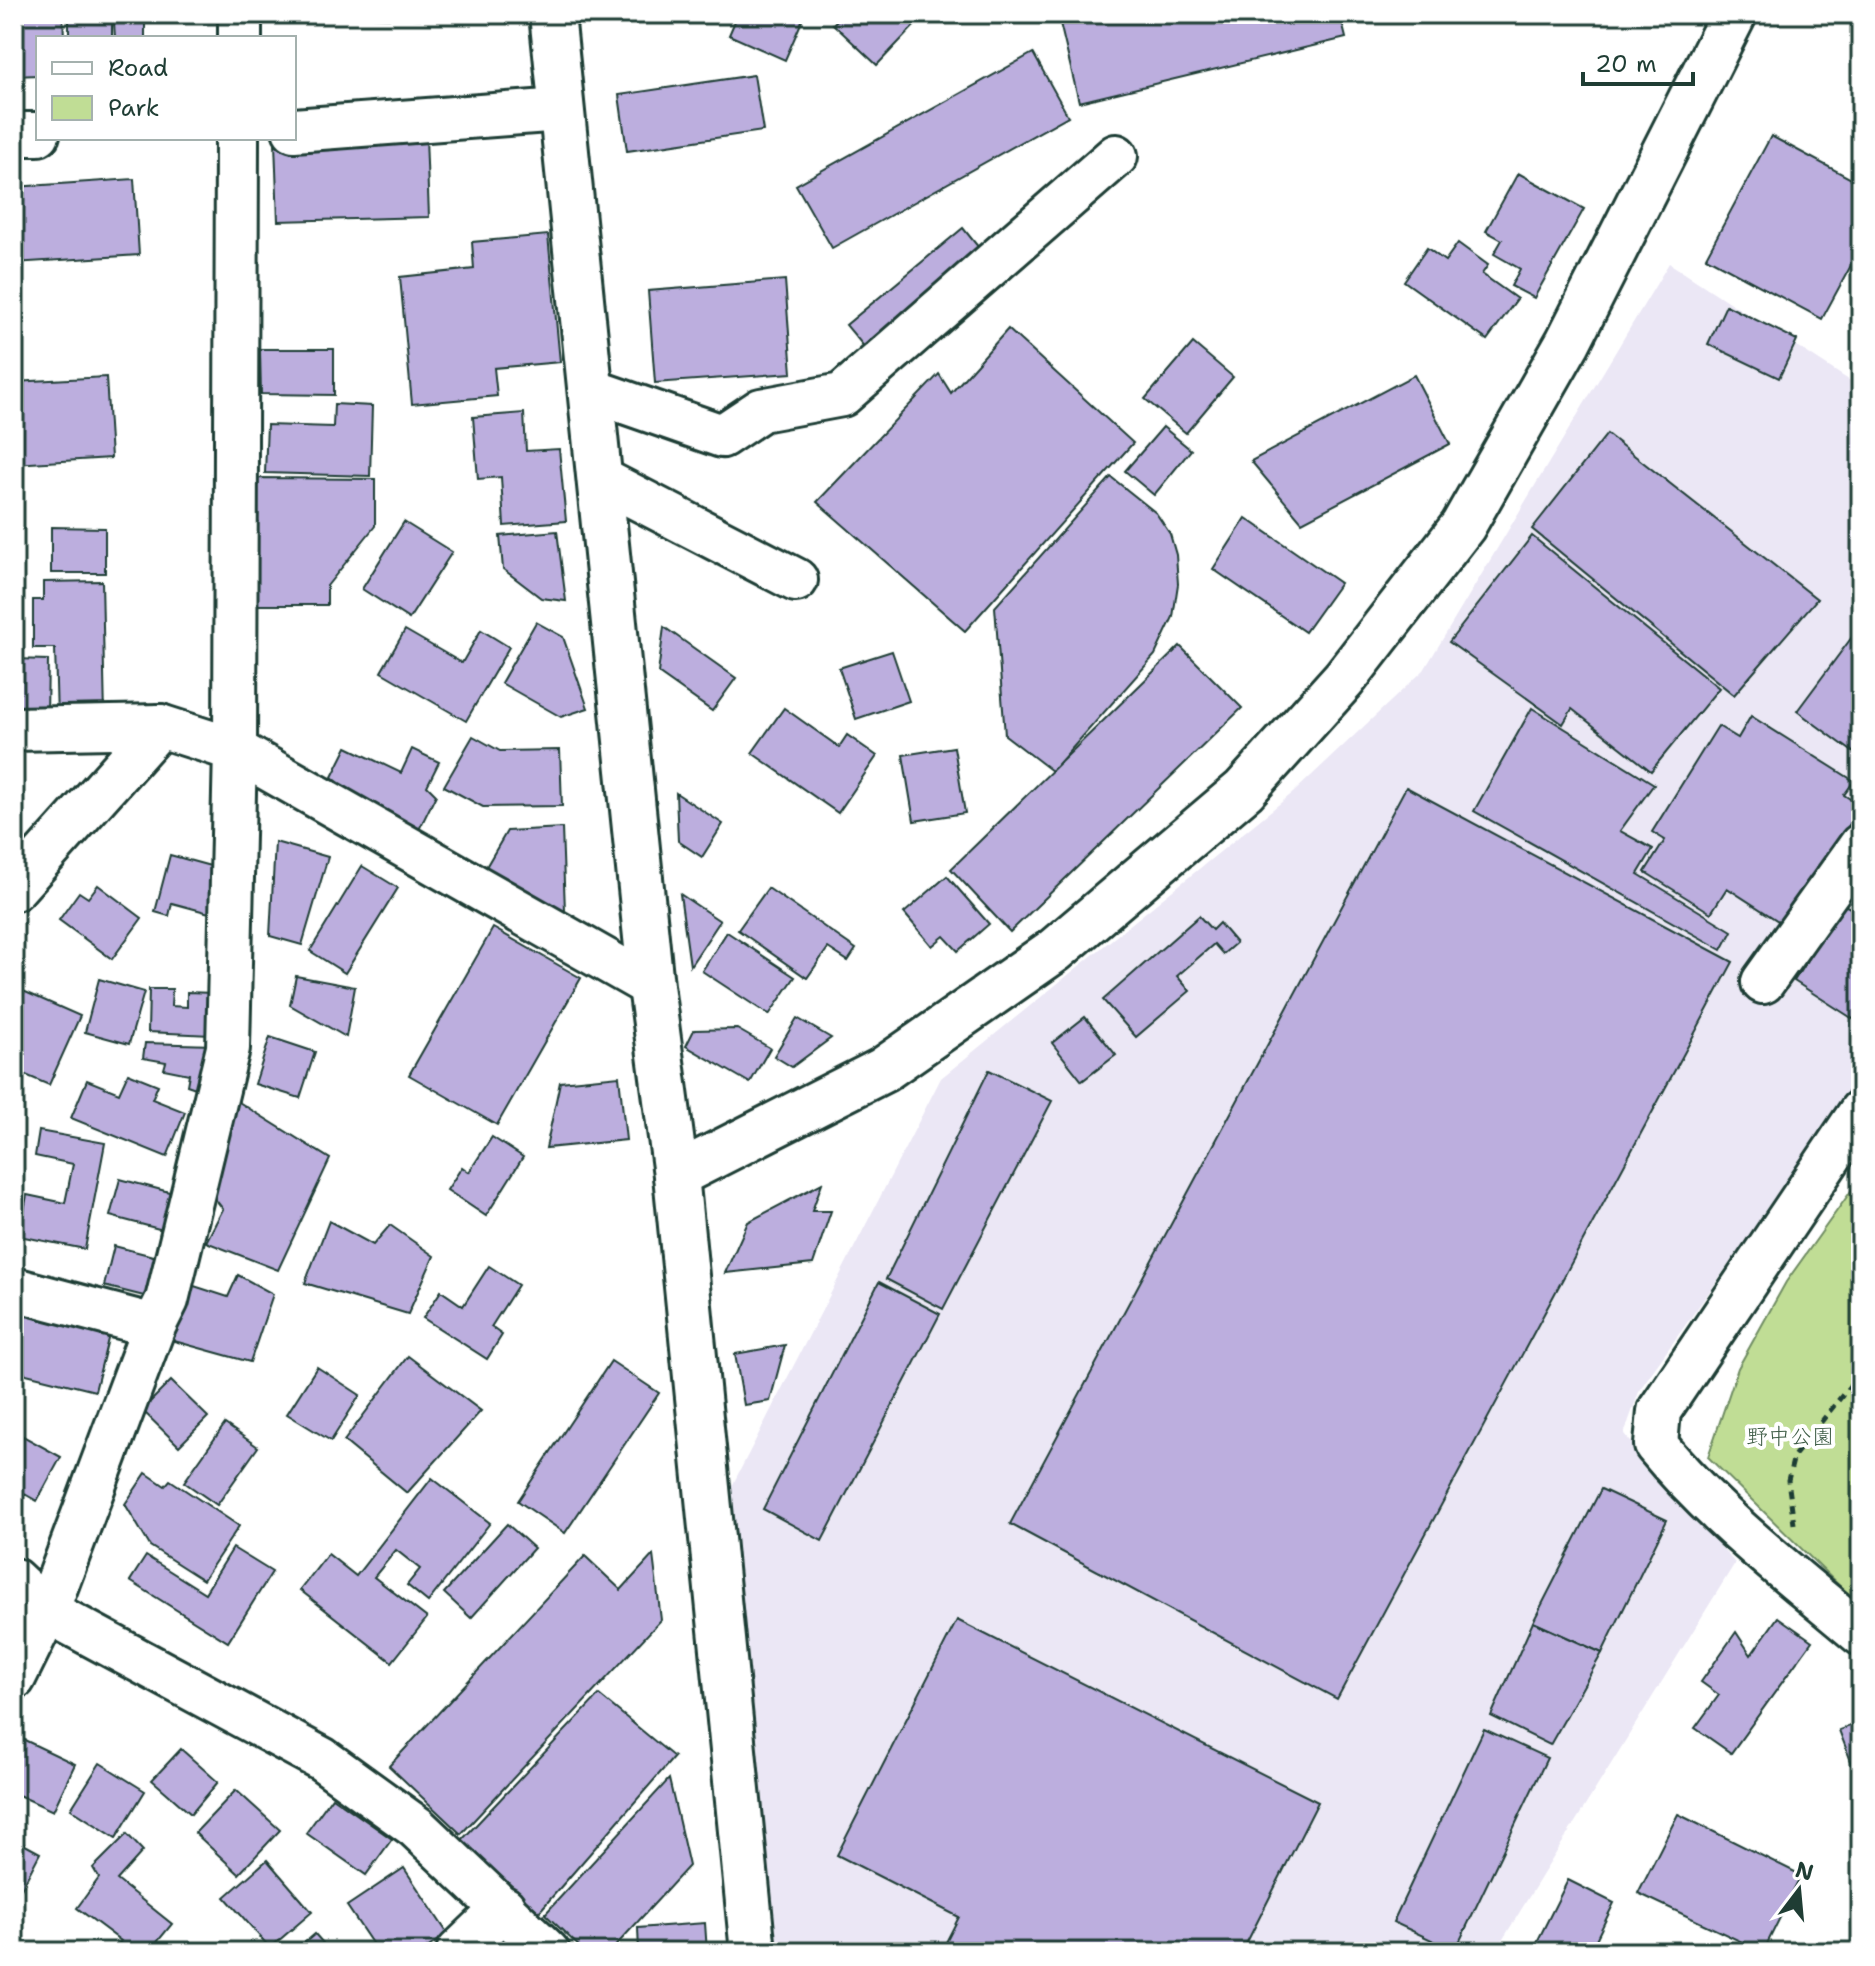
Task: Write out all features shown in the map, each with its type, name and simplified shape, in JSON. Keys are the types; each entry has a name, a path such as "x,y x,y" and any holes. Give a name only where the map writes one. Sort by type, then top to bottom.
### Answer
{"street":[{"path":"240,14 240,36"},
{"path":"552,14 651,986 676,1175 753,1952"},
{"path":"676,1175 883,1070 1055,950 1244,790 1344,679 1463,526 1568,342 1734,14"},
{"path":"296,130 561,110"},
{"path":"14,134 36,134"},
{"path":"14,1678 47,1611 154,1326 167,1300 228,1048 235,750 237,140"},
{"path":"590,390 722,436 761,410 842,395 1116,156"},
{"path":"600,479 796,580"},
{"path":"14,729 160,726 235,750 651,986"},
{"path":"14,889 160,726"},
{"path":"1763,982 1861,845"},
{"path":"1861,1111 1659,1411 1656,1445 1680,1474 1738,1531 1861,1634"},
{"path":"14,1289 154,1326"},
{"path":"14,1580 47,1611 322,1759 416,1827 548,1952"},
{"path":"458,1952 504,1908"}],"path":[{"path":"1798,1581 1788,1480 1794,1456 1861,1372"}],"shaded area":[{"path":"1669,263 1861,388 1861,1078 1640,1389 1624,1434 1735,1563 1495,1952 777,1952 731,1488 941,1078 1294,792 1424,670"}],"green space":[{"name":"野中公園","path":"1861,1177 1861,1607 1708,1457 1738,1368 1786,1282"}],"building":[{"path":"14,14 63,14 64,36 36,36 36,75 14,76"},
{"path":"69,14 112,14 112,36 69,36"},
{"path":"334,14 527,14 526,21"},
{"path":"643,14 664,14 662,21"},
{"path":"738,14 805,14 785,60 729,35"},
{"path":"843,14 906,14 916,24 877,65 833,24"},
{"path":"1100,14 1340,14 1346,38 1079,102 1060,23"},
{"path":"145,22 145,36 115,36 114,23"},
{"path":"1033,53 1068,116 832,248 796,185"},
{"path":"754,75 763,131 627,151 619,95"},
{"path":"1771,136 1861,184 1861,247 1822,319 1706,257"},
{"path":"426,137 429,217 278,221 275,143"},
{"path":"1518,173 1584,209 1534,298 1511,286 1520,269 1494,254 1502,240 1486,231"},
{"path":"134,179 139,255 14,263 14,187"},
{"path":"963,228 988,259 871,355 846,325"},
{"path":"548,235 560,362 494,368 497,396 412,404 400,277 474,269 472,242"},
{"path":"1458,243 1488,265 1482,274 1517,299 1487,340 1404,281 1427,248 1445,261"},
{"path":"785,280 792,373 655,383 648,291"},
{"path":"1726,305 1797,340 1779,378 1708,344"},
{"path":"1008,329 1133,443 965,631 817,502 939,374 951,393"},
{"path":"1193,343 1233,377 1186,433 1145,399"},
{"path":"260,349 334,349 334,395 261,394"},
{"path":"1414,375 1450,444 1302,522 1251,461"},
{"path":"106,377 111,458 14,464 14,382"},
{"path":"334,404 372,406 370,476 265,473 267,425 333,427"},
{"path":"524,413 526,451 559,449 566,521 504,526 501,477 478,479 473,417"},
{"path":"1163,427 1191,450 1154,495 1125,471"},
{"path":"1607,434 1817,599 1734,695 1532,529"},
{"path":"1111,477 1156,513 1170,534 1176,555 1178,584 1173,617 1155,655 1052,771 1005,735 995,607"},
{"path":"257,478 375,479 375,526 327,586 327,605 257,605"},
{"path":"1246,518 1340,583 1305,632 1213,569"},
{"path":"404,522 452,552 409,619 362,589"},
{"path":"51,527 105,528 105,573 51,573"},
{"path":"557,531 566,601 541,598 503,569 500,536"},
{"path":"1532,536 1719,688 1651,771 1572,709 1563,724 1449,642"},
{"path":"102,581 105,717 57,718 55,648 33,648 33,600 43,600 43,582"},
{"path":"536,622 563,637 588,708 561,717 501,683"},
{"path":"1861,625 1861,758 1797,711"},
{"path":"664,627 736,678 712,711 658,673"},
{"path":"405,630 462,663 481,630 509,647 466,721 381,672"},
{"path":"1180,646 1242,708 1010,932 951,869"},
{"path":"892,651 909,701 856,719 839,668"},
{"path":"14,659 48,660 47,715 14,714"},
{"path":"784,708 839,747 847,735 877,756 838,813 752,753"},
{"path":"1532,708 1654,784 1620,831 1653,849 1638,874 1732,931 1722,950 1474,811"},
{"path":"1751,716 1854,781 1844,795 1861,806 1786,926 1727,888 1711,913 1645,872 1665,840 1652,832 1718,726 1738,738"},
{"path":"473,736 500,751 560,750 562,806 483,807 444,786"},
{"path":"347,747 401,773 412,749 439,762 427,786 436,795 414,840 336,802 344,787 332,777"},
{"path":"954,747 965,813 914,821 903,755"},
{"path":"1406,787 1733,962 1337,1699 1010,1524"},
{"path":"676,793 723,824 702,857 678,841"},
{"path":"562,828 565,911 538,913 479,879 507,831"},
{"path":"275,842 328,857 302,945 270,936"},
{"path":"170,855 225,870 213,914 172,903 169,916 155,912"},
{"path":"362,866 398,888 345,973 310,951"},
{"path":"947,876 989,924 958,951 944,936 932,946 904,913"},
{"path":"98,885 142,918 112,959 59,920 79,892 88,898"},
{"path":"768,888 856,949 848,961 828,948 807,978 738,930"},
{"path":"680,894 720,921 690,966"},
{"path":"1842,904 1861,913 1861,1024 1794,981"},
{"path":"1199,916 1212,930 1219,923 1236,943 1223,954 1214,944 1177,976 1190,991 1136,1037 1103,1000"},
{"path":"493,928 581,978 497,1125 409,1075"},
{"path":"727,932 795,977 769,1015 702,971"},
{"path":"296,976 355,987 346,1037 290,1005"},
{"path":"99,979 144,992 129,1044 85,1032"},
{"path":"14,987 80,1016 49,1085 14,1070"},
{"path":"149,989 172,989 171,1006 187,1007 187,992 213,993 211,1035 148,1032"},
{"path":"1085,1017 1116,1055 1082,1081 1052,1043"},
{"path":"797,1018 831,1038 792,1067 774,1056"},
{"path":"737,1029 770,1048 750,1083 686,1046 694,1030"},
{"path":"270,1037 315,1052 300,1098 255,1084"},
{"path":"145,1043 213,1045 204,1091 187,1085 189,1074 164,1069 166,1062 143,1058"},
{"path":"989,1070 1052,1101 943,1309 886,1279"},
{"path":"128,1073 158,1085 152,1099 185,1112 167,1157 71,1118 87,1080 119,1093"},
{"path":"619,1076 626,1140 546,1148 560,1082"},
{"path":"234,1099 330,1159 278,1270 206,1242 223,1209 201,1181"},
{"path":"39,1131 105,1143 85,1249 19,1236 27,1195 65,1203 73,1164 35,1156"},
{"path":"492,1137 523,1157 486,1216 447,1190 462,1167 469,1172"},
{"path":"120,1179 173,1193 163,1230 110,1216"},
{"path":"822,1183 812,1211 831,1211 813,1264 725,1273 748,1222"},
{"path":"329,1221 373,1245 390,1225 434,1256 408,1314 305,1283"},
{"path":"114,1246 161,1258 152,1298 104,1286"},
{"path":"489,1266 518,1285 491,1327 502,1335 487,1359 423,1318 441,1291 463,1306"},
{"path":"238,1275 273,1294 250,1362 167,1339 188,1284 228,1297"},
{"path":"879,1282 940,1314 822,1541 763,1509"},
{"path":"23,1313 109,1335 95,1391 14,1371 14,1345"},
{"path":"785,1345 770,1401 744,1405 735,1354"},
{"path":"408,1356 481,1411 407,1493 344,1441"},
{"path":"611,1361 659,1393 565,1533 518,1501"},
{"path":"317,1367 360,1395 331,1441 287,1414"},
{"path":"171,1381 208,1417 179,1446 142,1410"},
{"path":"225,1424 258,1447 217,1505 184,1482"},
{"path":"14,1431 61,1457 37,1501 14,1488"},
{"path":"146,1473 165,1486 170,1480 239,1526 203,1580 150,1546 125,1504"},
{"path":"432,1478 490,1523 428,1602 407,1585 420,1569 396,1550 374,1577 427,1618 392,1662 300,1590 328,1554 356,1576"},
{"path":"1601,1489 1667,1520 1602,1653 1533,1622"},
{"path":"507,1524 534,1548 471,1618 444,1593"},
{"path":"233,1548 272,1572 228,1642 130,1581 146,1556 205,1593"},
{"path":"653,1555 661,1620 461,1834 389,1766 585,1556 621,1590"},
{"path":"1778,1617 1812,1641 1731,1753 1695,1728 1719,1695 1701,1682 1736,1632 1751,1655"},
{"path":"957,1620 1318,1802 1242,1952 941,1952 959,1917 837,1855"},
{"path":"1533,1622 1602,1653 1550,1745 1491,1716"},
{"path":"599,1695 674,1757 539,1912 459,1843"},
{"path":"1861,1722 1861,1787 1839,1730"},
{"path":"1484,1729 1547,1758 1455,1951 1393,1922"},
{"path":"14,1735 75,1764 53,1811 14,1793"},
{"path":"181,1749 218,1782 191,1814 152,1780"},
{"path":"100,1763 145,1791 116,1838 71,1809"},
{"path":"669,1779 689,1866 610,1952 585,1952 545,1914"},
{"path":"236,1790 280,1830 239,1874 195,1833"},
{"path":"332,1797 392,1839 366,1875 306,1833"},
{"path":"1678,1814 1801,1875 1763,1952 1638,1893"},
{"path":"127,1834 143,1851 117,1880 172,1924 149,1952 112,1952 121,1941 77,1908 99,1878 93,1868"},
{"path":"14,1839 40,1853 17,1897 14,1896"},
{"path":"267,1860 312,1912 270,1948 225,1897"},
{"path":"404,1868 448,1934 421,1952 378,1952 347,1906"},
{"path":"1568,1880 1614,1903 1590,1952 1532,1952"},
{"path":"705,1923 707,1952 639,1952 638,1928"},
{"path":"315,1934 331,1952 294,1952"}]}
